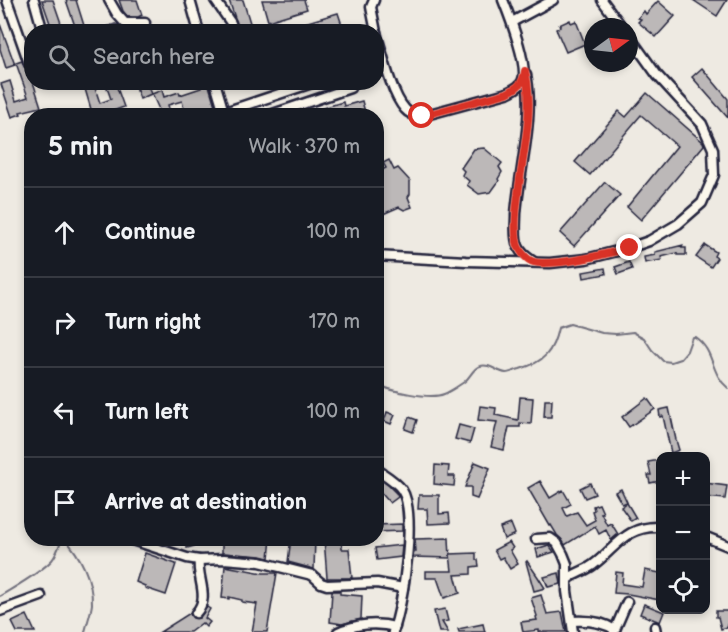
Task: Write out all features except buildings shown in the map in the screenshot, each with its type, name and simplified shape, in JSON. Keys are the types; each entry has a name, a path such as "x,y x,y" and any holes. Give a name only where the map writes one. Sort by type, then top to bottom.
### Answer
{"street":[{"path":"7,0 24,49"},
{"path":"34,0 42,24"},
{"path":"109,0 125,23 145,22"},
{"path":"190,0 198,24"},
{"path":"215,0 231,24"},
{"path":"374,0 371,7 375,24"},
{"path":"502,0 512,22 528,83 528,109 515,227 517,244 523,255 534,262"},
{"path":"512,22 553,0"},
{"path":"602,0 615,18"},
{"path":"384,256 550,263 586,259 630,248 649,241 678,224 702,203 714,175 713,149 702,124 657,75 638,49"},
{"path":"384,69 406,111 414,116 422,116 507,93 522,84 525,71"},
{"path":"218,90 223,108"},
{"path":"242,108 292,90"},
{"path":"291,108 344,90"},
{"path":"338,632 371,624 384,624 394,629 399,612 407,552 406,500 402,490 384,475"},
{"path":"568,579 594,564 625,535 647,527 656,527"},
{"path":"536,539 550,538 557,543 567,564 567,591 573,632"},
{"path":"710,539 728,546"},
{"path":"150,546 199,560 224,559 260,562 312,575 327,585 377,583 403,588"},
{"path":"196,614 203,599 198,568 199,560"},
{"path":"0,610 41,596"},
{"path":"572,621 592,621 609,626 615,631 627,602"}],"waterway":[{"path":"384,387 410,394 438,396 464,382 480,366 487,366 506,373 511,372 535,363 546,355 553,344 558,328 570,324 602,333 633,332 644,338 663,361 671,362 680,359 687,351 692,337 695,337 706,349 718,375 728,388"},
{"path":"0,596 47,565 59,546"},
{"path":"70,546 88,577 92,595 91,611 85,632"}],"route":[{"path":"422,116 507,93 522,84 525,71 528,83 528,109 515,227 517,244 523,255 534,262 550,263 586,259 630,248"}]}
